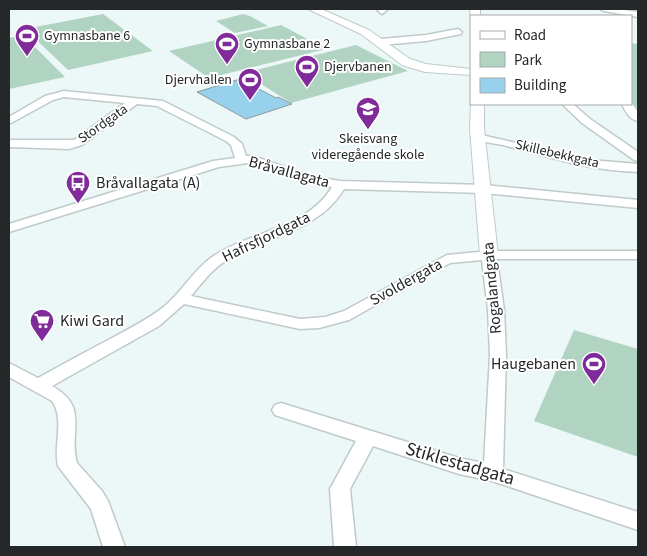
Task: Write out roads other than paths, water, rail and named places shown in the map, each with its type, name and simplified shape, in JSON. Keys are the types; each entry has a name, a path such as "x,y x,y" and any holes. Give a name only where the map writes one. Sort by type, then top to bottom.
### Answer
{"street":[{"path":"313,9 356,27 380,42 400,59 415,66 470,74"},
{"path":"604,9 637,14"},
{"path":"380,42 426,38 458,32"},
{"name":"Stordgata","path":"9,121 56,94 159,103 230,139 236,144 241,160"},
{"name":"Stordgata","path":"10,142 68,145 78,143 134,101"},
{"name":"Rogalandgata","path":"477,105 477,136 496,310 498,355 493,473"},
{"name":"Skillebekkgata","path":"568,105 586,121 638,157"},
{"path":"628,105 630,110 638,118"},
{"name":"Skillebekkgata","path":"477,136 496,139 593,164 638,168"},
{"name":"Bråvallagata","path":"9,228 217,164 241,160 260,162 308,179 340,185 484,189 638,204"},
{"name":"Hafrsfjordgata","path":"39,385 153,322 169,311 181,299 212,263 234,250 315,213 336,196 340,185"},
{"name":"Svoldergata","path":"181,299 300,324 313,324 338,319 350,314 447,259 489,255 638,255"},
{"path":"9,369 58,397 65,406 67,416 66,458 68,466 96,498 101,507 114,547"},
{"name":"Stiklestadgata","path":"281,410 459,466 493,473 638,521"},
{"path":"346,547 340,489 368,437"}],"place":[{"name":"Gymnasbane 6","path":"27,57"},
{"name":"Gymnasbane 2","path":"227,65"},
{"name":"Djervbanen","path":"307,88"},
{"name":"Djervhallen","path":"250,101"},
{"name":"Skeisvang videregående skole","path":"368,130"},
{"name":"Bråvallagata (A)","path":"78,204"},
{"name":"Kiwi Gard","path":"42,342"},
{"name":"Haugebanen","path":"594,385"}]}
